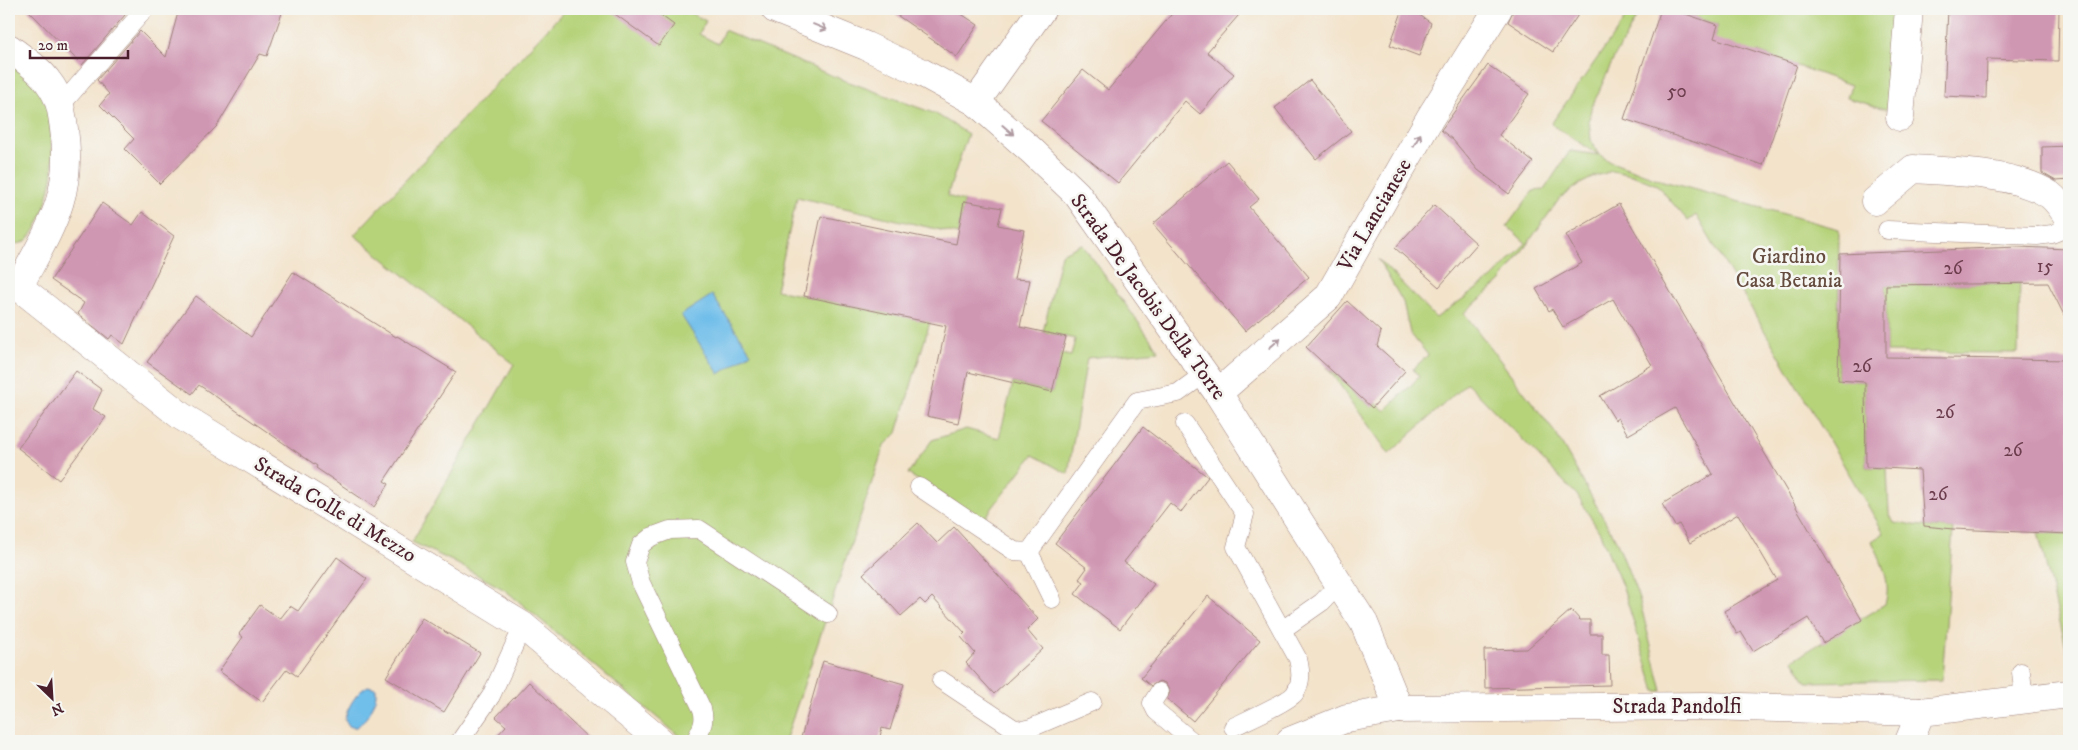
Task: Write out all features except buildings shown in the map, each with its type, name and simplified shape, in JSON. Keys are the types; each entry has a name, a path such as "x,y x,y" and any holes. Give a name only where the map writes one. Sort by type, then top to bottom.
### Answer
{"street":[{"name":"Strada De Jacobis Della Torre","path":"777,9 866,46 921,72 976,102 1077,194 1211,383 1364,623 1399,709"},
{"path":"976,102 1042,9"},
{"name":"Via Lancianese","path":"1211,383 1239,375 1328,297 1430,118 1498,9"},
{"path":"1900,117 1909,9"},
{"path":"9,48 38,69 50,83 61,105 66,152 65,189 58,212 14,283"},
{"path":"1875,201 1913,169 1982,174 2033,186 2051,196 2069,219"},
{"name":"Strada Colle di Mezzo","path":"14,283 181,416 523,626 660,741"},
{"name":"Strada Pandolfi","path":"1290,741 1347,718 1399,709 1705,706 1921,712 2069,694"},
{"path":"1909,741 1921,712"}],"lane":[{"path":"61,105 145,9"},
{"path":"1887,230 2037,236 2052,234 2069,227"},
{"path":"1029,552 1137,401 1178,393 1211,383"},
{"path":"1185,424 1245,514 1236,547 1298,659 1301,671 1300,682 1294,694 1234,727"},
{"path":"919,487 1014,551 1029,552"},
{"path":"695,741 703,725 702,709 641,583 635,562 641,545 651,537 670,530 699,529 828,614"},
{"path":"1029,552 1052,599"},
{"path":"1282,630 1322,602 1339,584"},
{"path":"460,741 491,696 523,626"},
{"path":"2021,672 2024,699"},
{"path":"941,680 1006,724 1022,730 1092,702"},
{"path":"1158,692 1152,703 1156,711 1192,741"}],"green space":[{"path":"566,9 683,9 706,21 699,34 718,44 724,30 833,76 936,114 968,134 947,196 964,201 958,234 797,197 776,290 930,322 897,433 884,446 785,741 685,741 505,590 412,542 514,364 354,235"},
{"name":"Giardino Casa Betania","path":"1632,9 1641,9 1614,58 1591,109 1589,120 1591,140 1600,155 1611,162 1663,181 1839,229 1838,379 1865,382 1866,467 1887,468 1889,513 1894,523 1953,529 1942,680 1807,682 1793,660 1885,604 1887,596 1886,579 1872,541 1884,533 1696,215 1688,221 1657,185 1632,175 1612,171 1580,184 1560,198 1501,281 1464,313 1556,434 1617,542 1639,598 1662,691 1655,691 1623,588 1600,533 1577,495 1467,383 1389,454 1327,367 1371,407 1376,403 1385,411 1419,377 1413,369 1428,355 1410,333 1403,302 1378,259 1436,318 1492,278 1526,243 1507,226 1533,191 1544,190 1570,151 1599,155 1551,124"},
{"path":"1671,9 1902,9 1892,111 1847,98 1851,85 1758,52 1699,83 1718,25"},
{"path":"9,61 43,91 49,118 53,170 49,191 40,219 27,240 18,244 9,240"},
{"path":"1082,244 1159,351 1087,358 1068,474 1033,455 983,520 908,474 932,440 966,429 999,438 1013,383 1052,392 1061,354 1071,356 1075,339 1043,332 1061,254"},
{"path":"2020,283 2018,353 1886,352 1886,285"},
{"path":"2038,532 2069,534 2069,659"}],"water":[{"path":"712,295 751,353 719,374 681,315"},
{"path":"368,686 376,688 374,705 369,714 357,727 350,727 345,720 347,711 356,696"}]}
